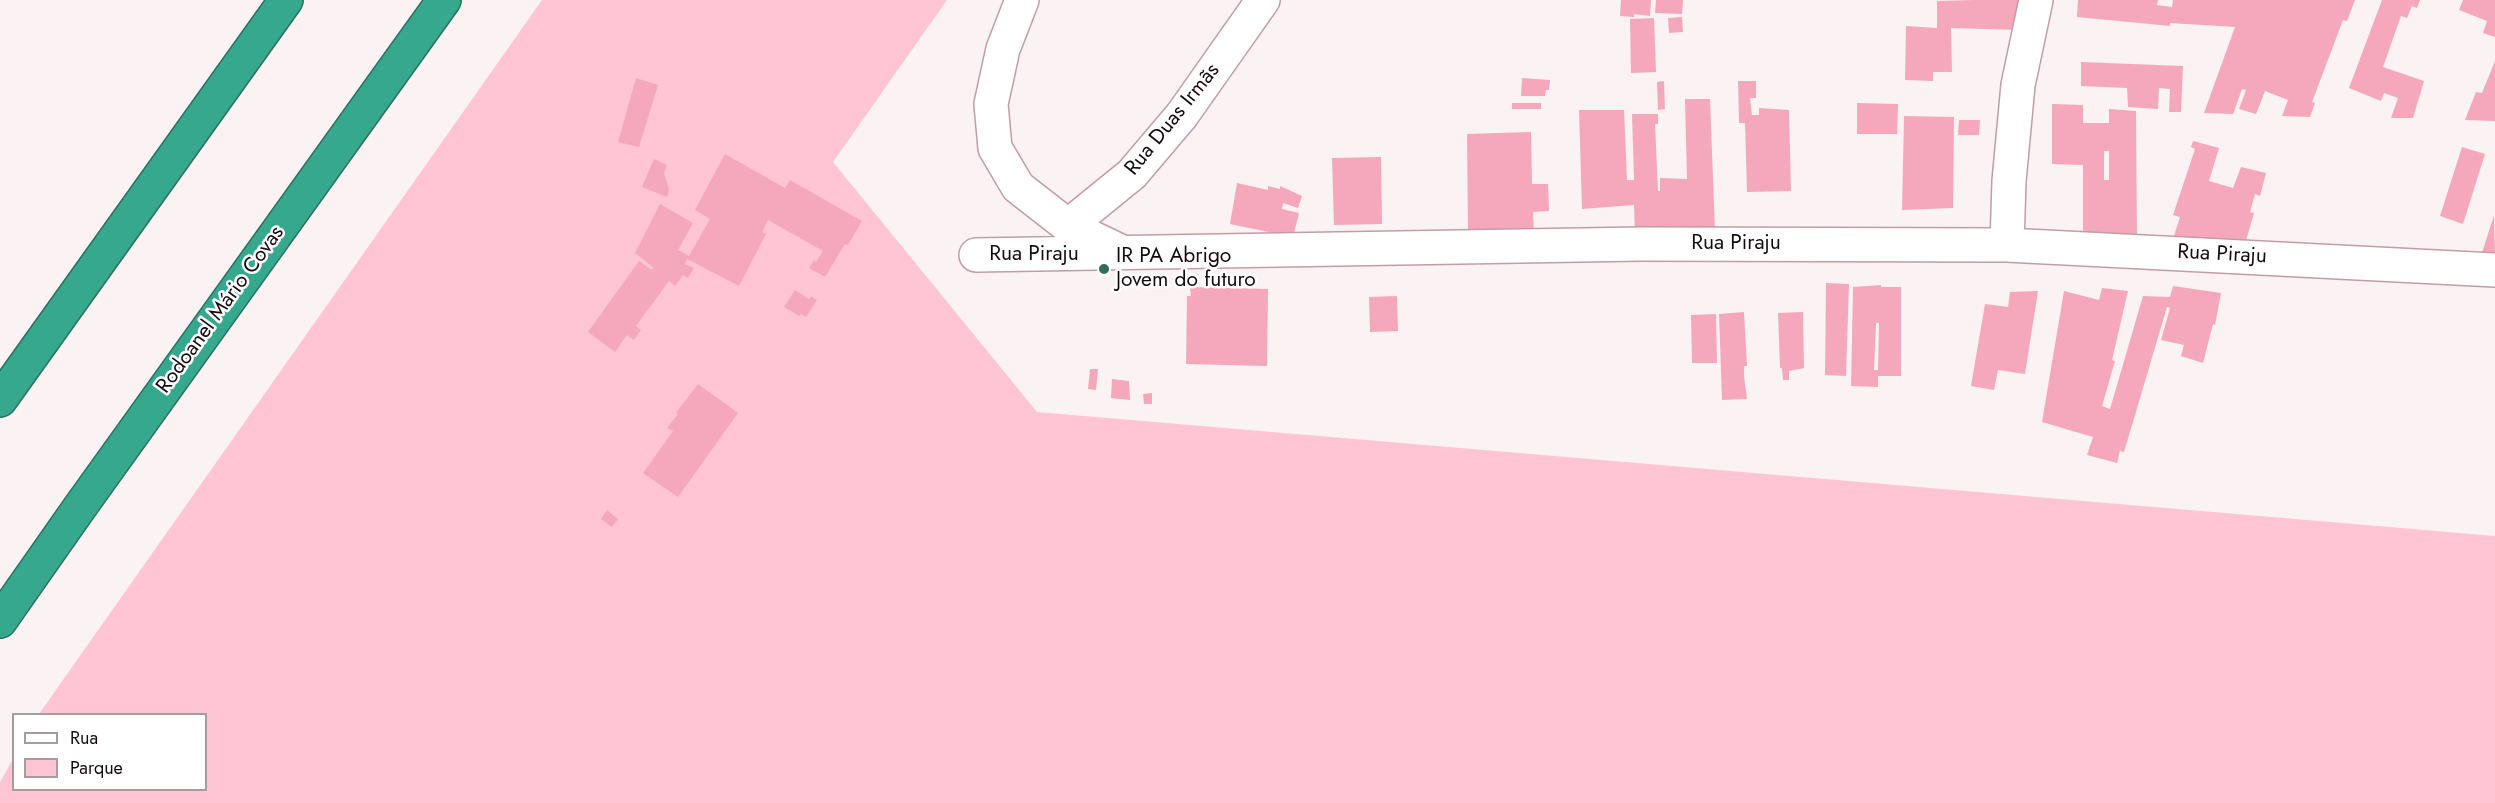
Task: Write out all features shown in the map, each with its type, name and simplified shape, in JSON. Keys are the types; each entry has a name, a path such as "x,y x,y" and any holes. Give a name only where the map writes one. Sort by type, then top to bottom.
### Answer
{"highway":[{"path":"0,400 286,0"},
{"name":"Rodoanel Mário Covas","path":"0,621 444,0"}],"street":[{"path":"1022,0 1003,49 991,104 994,148 1018,188 1068,226 1123,253"},
{"name":"Rua Duas Irmãs","path":"1068,226 1132,174 1182,115 1263,0"},
{"path":"2007,244 2009,181 2018,86 2036,0"},
{"name":"Rua Piraju","path":"976,255 1641,244 2007,244 2495,270"}],"green space":[{"path":"542,0 947,0 833,162 1037,412 2495,536 2495,803 0,803 0,782 12,761 12,791 207,791 207,713 40,713"}],"building":[{"path":"1621,0 1651,0 1650,16 1634,14 1634,17 1620,16"},
{"path":"1656,0 1683,0 1682,14 1655,13"},
{"path":"2025,0 2020,30 1951,28 1952,72 1933,72 1933,81 1905,80 1906,26 1937,28 1937,1"},
{"path":"2078,0 2158,0 2157,5 2172,7 2173,0 2355,0 2347,21 2343,20 2312,102 2315,103 2310,117 2282,116 2288,100 2265,91 2256,114 2239,109 2246,90 2242,89 2233,114 2204,113 2235,27 2170,23 2170,26 2077,17"},
{"path":"2382,0 2420,0 2417,8 2412,6 2407,18 2401,16 2383,67 2424,81 2413,118 2391,118 2398,98 2384,93 2381,101 2349,88"},
{"path":"2463,0 2495,0 2495,37 2483,33 2487,21 2459,10"},
{"path":"1682,17 1683,32 1669,33 1668,18"},
{"path":"1654,18 1656,72 1631,73 1630,19"},
{"path":"2495,61 2495,121 2465,120 2476,92 2482,93"},
{"path":"2081,62 2183,66 2181,112 2169,112 2170,89 2159,88 2158,109 2128,107 2127,88 2081,86"},
{"path":"636,78 658,85 639,147 618,142"},
{"path":"1522,78 1550,80 1549,90 1546,90 1545,96 1521,96"},
{"path":"1664,81 1665,109 1658,110 1657,82"},
{"path":"1738,81 1756,81 1756,98 1750,98 1752,115 1759,115 1759,108 1789,110 1791,191 1747,192 1745,123 1739,123"},
{"path":"1685,99 1710,99 1715,232 1635,236 1634,205 1582,209 1579,110 1624,110 1627,180 1634,180 1632,114 1658,114 1658,124 1655,124 1658,191 1660,191 1660,178 1687,179"},
{"path":"1512,103 1541,103 1541,109 1512,109"},
{"path":"1857,103 1898,104 1897,134 1857,134"},
{"path":"2052,104 2083,105 2083,123 2109,123 2109,109 2136,111 2137,242 2083,237 2083,165 2052,164","holes":["2104,151 2109,151 2109,180 2104,180"]},
{"path":"1904,116 1954,117 1953,208 1902,210"},
{"path":"1959,120 1980,120 1979,135 1958,135"},
{"path":"1531,132 1532,184 1548,184 1549,211 1533,212 1534,234 1468,235 1467,134"},
{"path":"2193,141 2219,148 2209,181 2233,188 2241,167 2266,173 2260,196 2255,194 2250,212 2254,213 2243,251 2173,239 2180,217 2173,215 2195,149 2191,147"},
{"path":"2462,147 2485,154 2463,224 2440,216"},
{"path":"725,154 785,188 790,180 862,221 825,277 809,268 823,251 768,220 762,232 766,234 739,286 687,259 685,264 694,268 688,278 683,275 675,286 669,281 636,326 641,330 634,340 627,335 615,352 588,332 639,261 652,270 654,268 635,253 660,204 693,223 678,250 689,256 710,219 695,210"},
{"path":"1381,157 1382,224 1334,225 1332,158"},
{"path":"654,159 667,165 664,173 669,189 667,197 642,187"},
{"path":"1237,183 1268,190 1268,186 1280,189 1280,186 1302,196 1298,208 1283,203 1282,209 1299,213 1293,237 1230,224"},
{"path":"2494,215 2495,255 2482,253"},
{"path":"1826,283 1849,284 1846,376 1825,375"},
{"path":"1881,285 1881,287 1901,287 1901,376 1878,376 1878,387 1851,386 1853,287","holes":["1876,323 1879,323 1878,370 1874,370"]},
{"path":"2173,286 2221,293 2215,325 2213,324 2203,363 2181,356 2184,345 2161,340 2170,308 2167,307 2124,452 2120,451 2117,463 2087,455 2093,437 2042,422 2064,291 2099,300 2102,288 2128,291 2112,360 2115,361 2102,406 2110,409 2143,296 2170,297"},
{"path":"1190,287 1268,289 1267,366 1186,364 1187,296 1191,296"},
{"path":"795,290 809,299 811,296 817,300 806,317 801,314 799,316 784,307"},
{"path":"2038,291 2025,374 1998,370 1994,390 1971,386 1985,304 2008,307 2010,292"},
{"path":"1397,296 1398,331 1370,332 1369,297"},
{"path":"1744,312 1747,366 1744,366 1744,376 1747,399 1722,400 1719,314"},
{"path":"1803,312 1804,368 1789,371 1789,380 1783,380 1782,368 1780,368 1778,313"},
{"path":"1716,314 1717,363 1692,363 1691,315"},
{"path":"1090,369 1098,369 1096,390 1088,389"},
{"path":"1112,379 1129,381 1130,400 1111,398"},
{"path":"698,384 738,413 678,497 643,473 673,431 667,428 678,414 676,413"},
{"path":"1152,393 1152,404 1144,404 1143,394"},
{"path":"607,510 618,519 612,527 601,519"}],"place":[{"name":"IR PA Abrigo Jovem do futuro","path":"1104,269"}]}
